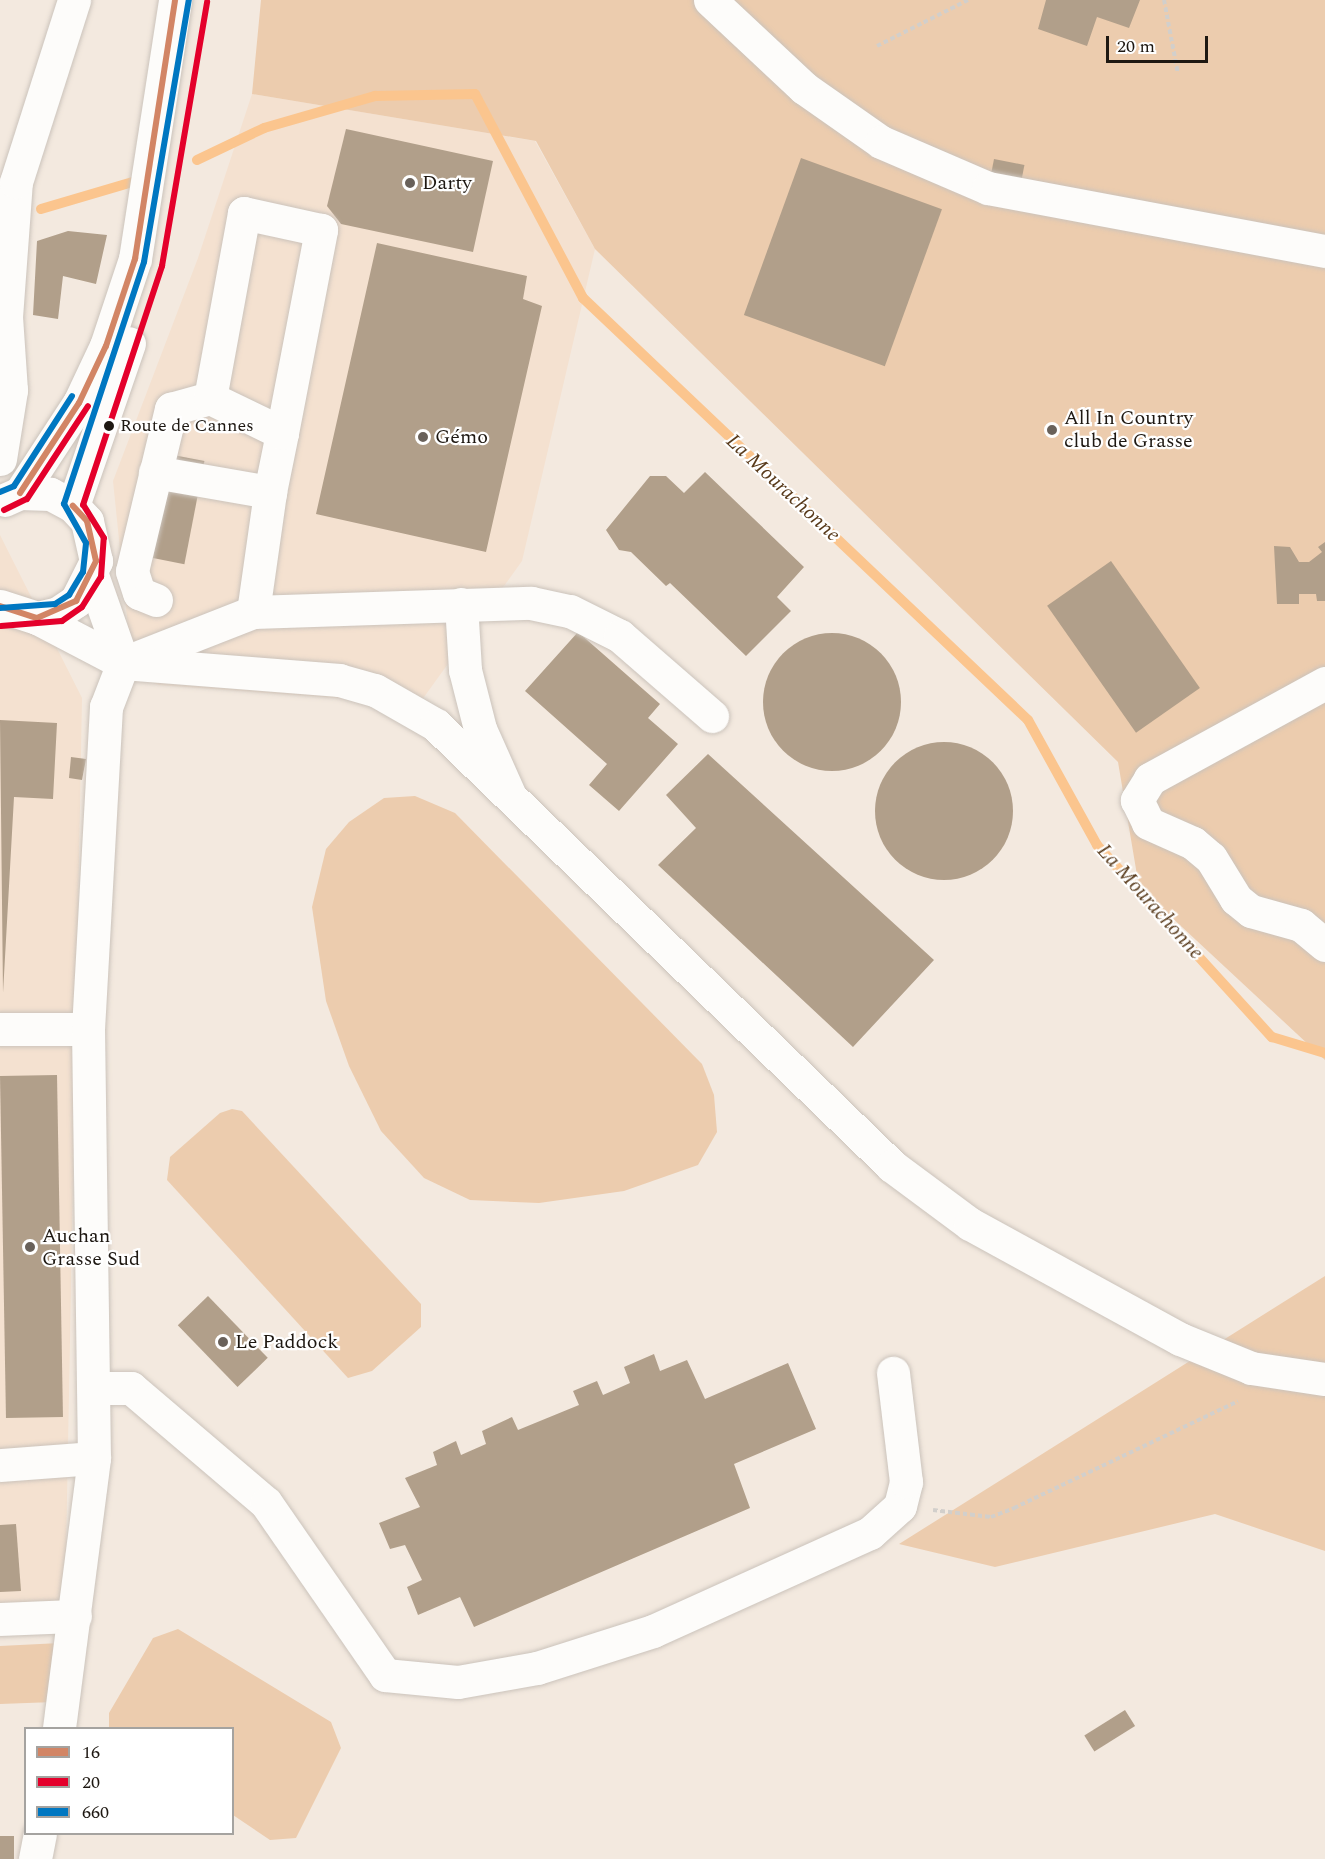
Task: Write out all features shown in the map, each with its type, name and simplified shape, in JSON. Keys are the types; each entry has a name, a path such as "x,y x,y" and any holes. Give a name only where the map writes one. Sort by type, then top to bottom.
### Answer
{"main road":[{"path":"0,459 11,390 6,318 16,182 74,0"},
{"path":"10,497 79,403 106,346 135,259 175,0"},
{"path":"73,506 153,264 198,0"},
{"path":"710,0 804,88 881,142 988,188 1325,251"},
{"path":"210,398 244,213 321,230 270,492 253,612"},
{"path":"156,600 140,593 132,571 171,409 210,398 282,433"},
{"path":"155,472 270,492"},
{"path":"10,497 50,494 73,506 95,541 92,575 123,663 106,707 88,1029 96,1388 94,1458 59,1727"},
{"path":"13,614 76,601 92,575"},
{"path":"123,663 253,612 531,603 570,611 620,636 712,716"},
{"path":"461,604 470,690 480,729 510,796"},
{"path":"13,614 123,663 339,680 375,690 436,725 892,1166 970,1224 1180,1339 1251,1368 1325,1379"},
{"path":"1325,683 1150,779 1137,800 1148,823 1193,843 1211,858 1236,899 1251,911 1301,925 1325,945"},
{"path":"0,1029 88,1029"},
{"path":"96,1388 131,1388 266,1503 386,1675 458,1682 537,1668 653,1631 870,1533 900,1506 906,1482 893,1373"},
{"path":"0,1465 94,1458"},
{"path":"0,1619 75,1616"},
{"path":"35,1859 40,1835"}],"path":[{"path":"877,45 968,0"},
{"path":"1164,0 1178,74"},
{"path":"900,1506 991,1517 1236,1401 1247,1402"}],"shaded area":[{"name":"All In Country club de Grasse","path":"261,0 1325,0 1325,1060 1139,887 1118,762 595,249 536,141 252,94"},
{"path":"252,94 535,141 595,249 522,561 419,704 159,685 133,676 113,481 198,258"},
{"path":"0,535 82,698 65,1605 0,1603"},
{"path":"415,796 455,813 702,1064 714,1095 717,1132 698,1165 624,1191 539,1203 470,1200 424,1178 381,1131 349,1066 326,1001 312,907 326,849 349,822 384,798"},
{"path":"232,1109 242,1111 421,1304 421,1327 372,1371 348,1378 167,1180 170,1157 220,1113"},
{"path":"1325,1276 1325,1551 1215,1514 995,1567 899,1544"},
{"path":"178,1629 331,1722 341,1748 296,1838 270,1840 234,1816 234,1727 109,1727 109,1713 153,1638"},
{"path":"60,1643 54,1702 0,1704 0,1646"}],"building":[{"path":"1046,0 1140,0 1129,28 1097,17 1087,46 1038,29"},
{"name":"Darty","path":"346,129 493,161 473,252 341,224 327,206"},
{"path":"801,158 942,209 885,366 744,315"},
{"path":"994,159 1024,165 1021,185 990,179"},
{"path":"68,231 107,235 96,284 63,276 58,319 33,315 37,241"},
{"name":"Gémo","path":"377,243 527,276 523,299 542,306 486,552 316,514"},
{"path":"173,455 204,461 184,564 153,558"},
{"path":"705,472 804,567 777,597 791,611 746,656 670,583 666,586 631,552 619,550 606,530 650,476 666,476 684,493"},
{"path":"1325,542 1325,601 1317,601 1316,594 1299,594 1299,604 1277,604 1274,546 1290,547 1299,562 1309,562 1322,552 1318,547"},
{"path":"1111,561 1200,688 1136,733 1047,606"},
{"path":"578,632 660,704 648,718 678,744 619,811 589,785 607,764 525,691"},
{"path":"832,633 858,638 881,653 896,676 901,702 896,728 881,751 858,766 832,771 806,766 783,751 768,728 763,702 768,676 783,653 806,638"},
{"path":"0,720 57,723 53,799 14,797 3,993"},
{"path":"944,742 970,747 993,762 1008,785 1013,811 1008,837 993,860 970,875 944,880 918,875 895,860 880,837 875,811 880,785 895,762 918,747"},
{"path":"708,754 934,960 853,1047 658,865 696,828 666,795"},
{"path":"71,757 86,759 82,780 69,778"},
{"name":"Auchan Grasse Sud","path":"57,1075 63,1417 6,1418 0,1076"},
{"name":"Le Paddock","path":"208,1296 268,1358 238,1387 178,1325"},
{"path":"654,1354 660,1371 687,1360 705,1399 788,1363 816,1429 734,1464 750,1508 474,1627 460,1597 418,1615 407,1587 422,1580 405,1545 390,1549 379,1523 420,1507 405,1478 437,1465 433,1452 456,1441 461,1455 486,1444 482,1431 512,1417 518,1430 579,1405 573,1391 597,1381 603,1395 630,1383 624,1367"},
{"path":"16,1524 21,1591 0,1592 0,1525"},
{"path":"1125,1710 1135,1726 1094,1752 1084,1735"},
{"path":"0,1836 14,1836 14,1859 0,1859"}],"waterway":[{"name":"La Mourachonne","path":"197,160 264,128 375,96 475,94 583,298 1028,720 1097,845 1272,1037 1325,1053"},
{"name":"La Mourachonne","path":"41,209 136,181"}],"transit line":[{"name":"16","path":"20,493 79,403 106,346 135,259 175,0"},
{"name":"660","path":"0,608 55,604 69,595 83,572 86,543 64,504 144,262 189,0"},
{"name":"20","path":"1,626 62,621 82,607 101,577 104,538 83,505 162,266 207,2"},
{"name":"660","path":"0,492 14,486 72,396"},
{"name":"20","path":"4,510 27,499 88,406"},
{"name":"16","path":"0,606 37,618 76,601 96,561 87,521 73,506"}],"place":[{"name":"Darty","path":"410,183"},
{"name":"Route de Cannes","path":"109,426"},
{"name":"All In Country club de Grasse","path":"1052,430"},
{"name":"Gémo","path":"423,437"},
{"name":"Auchan Grasse Sud","path":"30,1247"},
{"name":"Le Paddock","path":"223,1342"}]}
